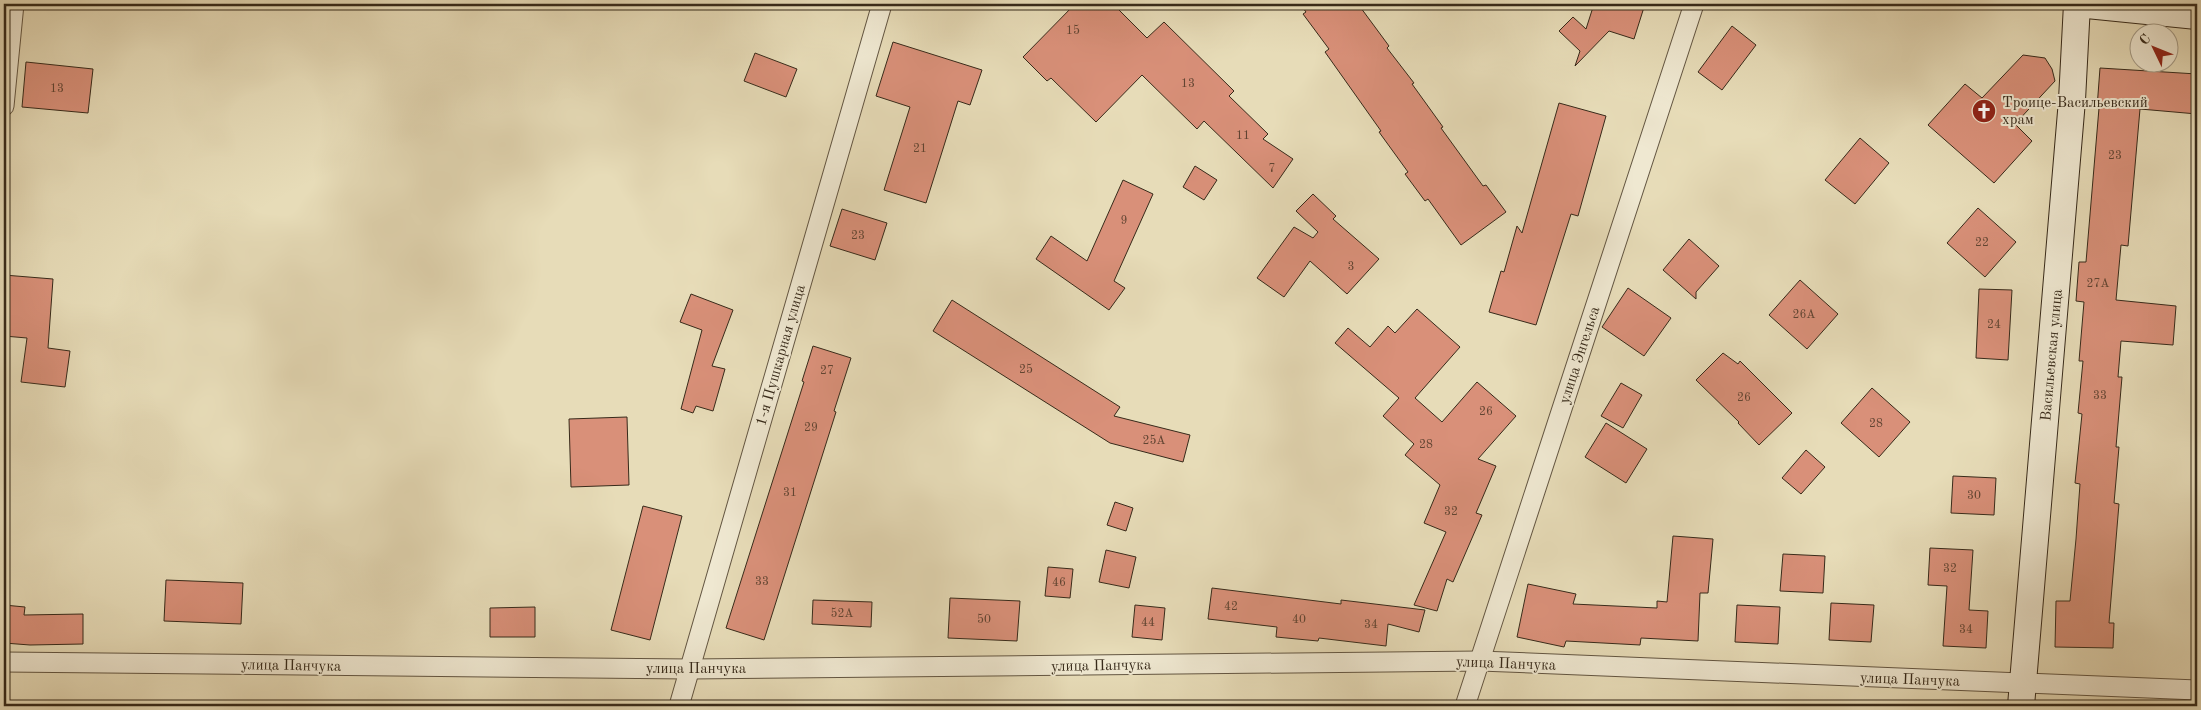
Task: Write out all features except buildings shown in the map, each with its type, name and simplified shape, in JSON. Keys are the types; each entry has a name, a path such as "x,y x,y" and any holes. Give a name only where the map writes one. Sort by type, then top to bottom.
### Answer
{"main road":[{"path":"2077,4 2197,16"},
{"name":"Васильевская улица","path":"2022,695 2072,100 2077,4"}],"street":[{"path":"4,106 14,4"},
{"name":"1-я Пушкарная улица","path":"679,706 882,4"},
{"name":"улица Энгельса","path":"1465,706 1694,4"},
{"name":"улица Панчука","path":"4,662 690,668 1480,661 2022,695 2197,690"}],"place":[{"name":"Троице-Васильевский храм","path":"1984,111"}]}
